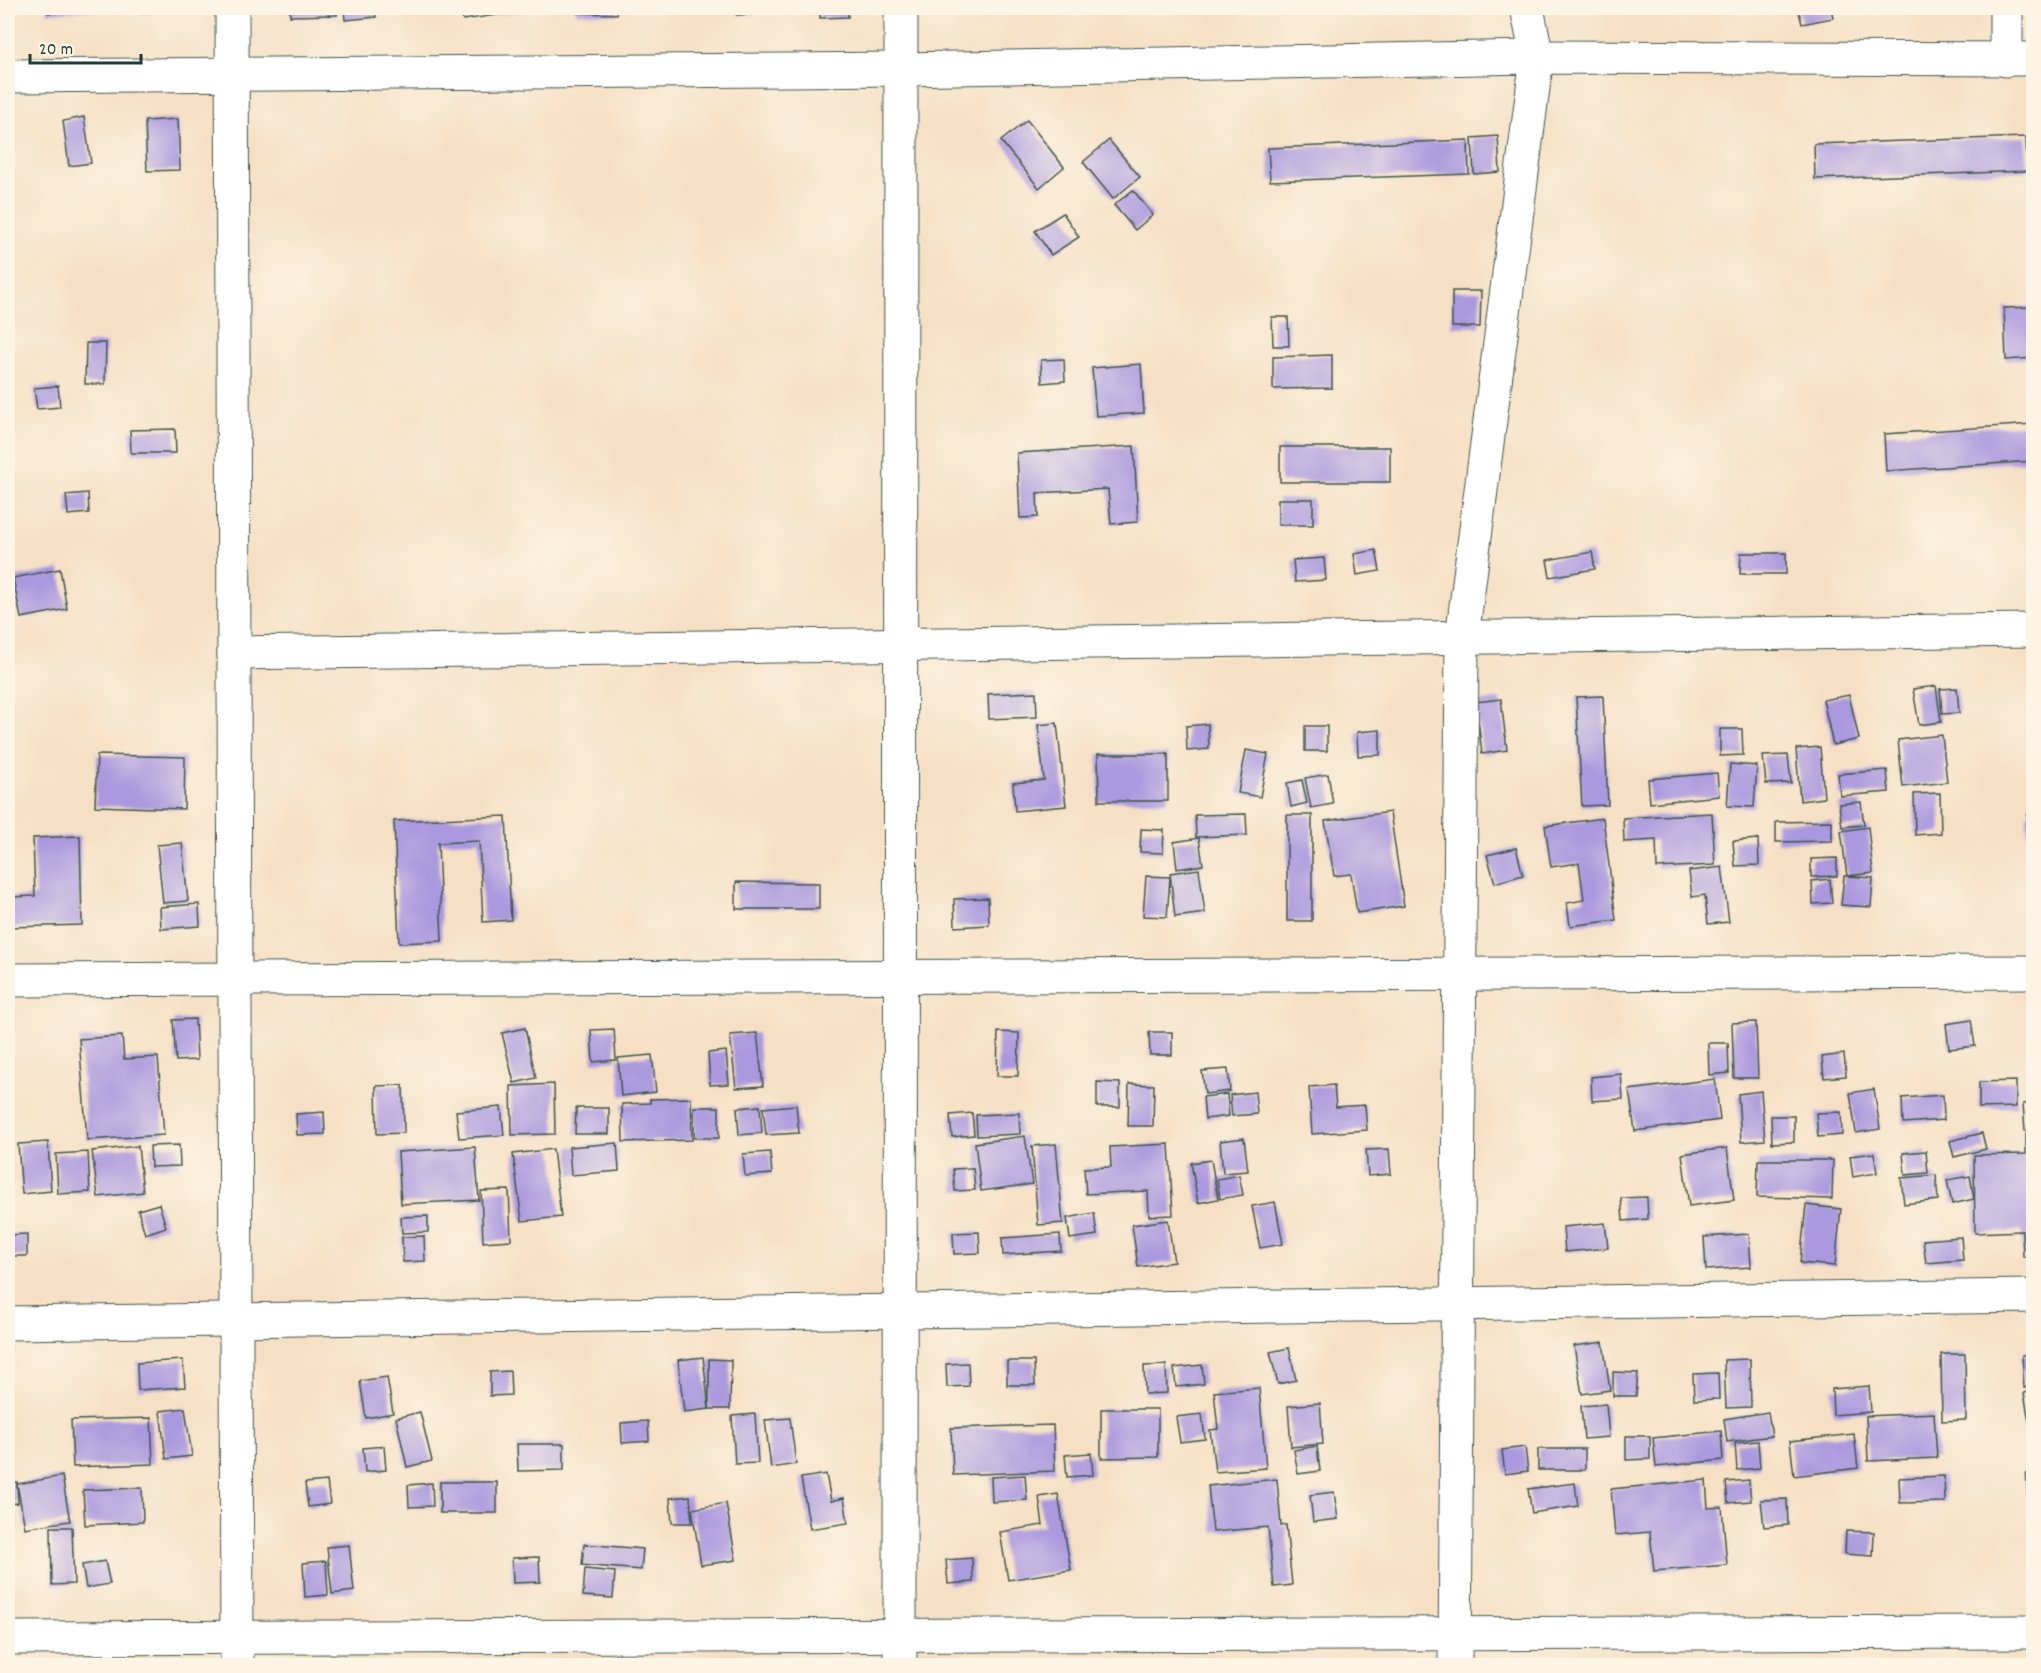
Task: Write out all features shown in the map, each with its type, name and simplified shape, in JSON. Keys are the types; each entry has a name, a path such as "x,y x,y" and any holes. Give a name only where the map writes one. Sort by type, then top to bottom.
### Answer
{"street":[{"path":"232,8 237,1651"},
{"path":"900,1650 901,8"},
{"path":"1455,1650 1462,637 1538,57 1527,8"},
{"path":"8,76 901,69 1538,57 2020,60 2006,8"},
{"path":"234,653 2034,630"},
{"path":"8,980 2034,972"},
{"path":"8,1323 2034,1296"},
{"path":"8,1638 237,1651 1455,1650 2034,1632"}],"building":[{"path":"47,8 111,8 111,9 48,13"},
{"path":"134,8 180,8 180,11 134,13"},
{"path":"290,8 337,8 337,15 290,16"},
{"path":"344,8 375,8 376,17 345,20"},
{"path":"461,8 538,8 538,9 463,20"},
{"path":"576,8 618,8 617,14 576,13"},
{"path":"737,8 777,8 778,12 737,15"},
{"path":"820,8 848,8 848,17 820,18"},
{"path":"1798,8 1831,8 1833,18 1802,24"},
{"path":"84,117 91,163 69,166 63,121"},
{"path":"178,119 180,170 147,171 145,121"},
{"path":"1027,120 1064,167 1039,188 1001,141"},
{"path":"1498,136 1500,172 1474,174 1472,138"},
{"path":"2026,137 2027,171 1815,179 1814,144"},
{"path":"1109,140 1140,177 1113,199 1083,162"},
{"path":"1468,140 1469,174 1270,181 1268,148"},
{"path":"1133,190 1153,215 1135,230 1114,205"},
{"path":"1063,213 1079,237 1051,255 1035,231"},
{"path":"1452,291 1481,291 1480,327 1452,327"},
{"path":"2034,307 2034,358 2006,360 2004,308"},
{"path":"1272,317 1288,317 1289,346 1273,346"},
{"path":"86,343 106,343 105,384 85,384"},
{"path":"1332,355 1332,388 1273,389 1273,357"},
{"path":"1064,359 1065,381 1042,383 1041,360"},
{"path":"1141,364 1144,413 1096,416 1092,368"},
{"path":"58,386 60,407 37,409 34,388"},
{"path":"2034,424 2034,461 1886,471 1884,434"},
{"path":"175,429 176,453 131,453 130,430"},
{"path":"1134,446 1138,522 1111,524 1108,489 1037,493 1038,517 1020,518 1017,453"},
{"path":"1280,447 1390,447 1390,482 1280,482"},
{"path":"88,493 89,513 68,515 66,495"},
{"path":"1278,499 1313,499 1313,525 1278,525"},
{"path":"1376,550 1380,571 1357,575 1354,554"},
{"path":"1592,552 1595,569 1550,577 1547,560"},
{"path":"1741,553 1786,553 1786,574 1740,574"},
{"path":"1324,558 1326,580 1295,582 1293,560"},
{"path":"60,569 67,609 21,618 13,578"},
{"path":"1936,686 1941,722 1919,725 1913,689"},
{"path":"1957,688 1959,713 1942,714 1940,689"},
{"path":"1036,692 1037,717 989,719 988,694"},
{"path":"1849,695 1859,739 1833,745 1823,700"},
{"path":"1603,696 1608,805 1582,806 1576,697"},
{"path":"1501,699 1507,750 1482,754 1476,702"},
{"path":"1057,723 1066,806 1015,811 1013,783 1044,780 1038,725"},
{"path":"1208,724 1209,749 1187,751 1186,726"},
{"path":"1305,726 1327,726 1327,751 1305,751"},
{"path":"1720,729 1742,729 1743,755 1720,756"},
{"path":"1380,730 1380,755 1358,756 1357,732"},
{"path":"1942,735 1947,782 1903,787 1898,740"},
{"path":"1820,747 1824,798 1800,801 1796,749"},
{"path":"1246,750 1268,754 1260,797 1238,793"},
{"path":"1098,754 1168,754 1168,801 1099,801"},
{"path":"97,755 185,757 184,809 95,806"},
{"path":"1788,755 1791,783 1766,784 1763,756"},
{"path":"1730,764 1757,766 1754,807 1727,806"},
{"path":"1887,770 1889,792 1840,796 1838,774"},
{"path":"1717,773 1719,796 1650,803 1648,779"},
{"path":"1328,774 1333,804 1311,808 1305,778"},
{"path":"1302,780 1307,803 1291,807 1287,783"},
{"path":"1940,793 1941,833 1915,835 1914,794"},
{"path":"1861,802 1864,825 1842,827 1839,804"},
{"path":"1390,812 1404,906 1357,913 1351,874 1334,876 1325,821"},
{"path":"1712,813 1715,865 1657,868 1656,840 1624,842 1623,818"},
{"path":"1246,814 1247,835 1196,837 1195,815"},
{"path":"2034,814 2034,863 2029,864 2027,815"},
{"path":"1287,815 1312,815 1312,921 1287,921"},
{"path":"506,816 511,920 483,922 479,841 438,843 442,941 399,943 394,821"},
{"path":"1603,818 1616,920 1570,926 1567,903 1584,900 1579,863 1551,867 1545,826"},
{"path":"1832,821 1832,841 1776,842 1776,822"},
{"path":"1868,827 1873,873 1847,876 1841,831"},
{"path":"1141,829 1164,830 1163,853 1140,852"},
{"path":"80,836 82,925 10,927 10,897 35,896 33,838"},
{"path":"1199,838 1203,865 1177,869 1174,842"},
{"path":"1758,839 1759,865 1735,866 1733,841"},
{"path":"182,843 188,901 163,903 157,845"},
{"path":"1516,848 1523,875 1495,883 1487,855"},
{"path":"1837,858 1837,876 1811,877 1811,859"},
{"path":"1722,867 1729,922 1708,924 1705,895 1692,897 1689,871"},
{"path":"1199,869 1205,913 1175,917 1170,873"},
{"path":"2027,869 2034,869 2034,892 2029,893"},
{"path":"1146,876 1170,877 1167,917 1143,916"},
{"path":"1844,876 1873,878 1871,907 1841,905"},
{"path":"1830,879 1832,903 1813,904 1812,881"},
{"path":"736,882 819,883 819,909 736,909"},
{"path":"988,898 989,925 955,927 954,899"},
{"path":"199,904 200,926 161,929 160,907"},
{"path":"195,1019 197,1060 176,1061 173,1020"},
{"path":"1971,1020 1975,1046 1949,1049 1946,1024"},
{"path":"1756,1022 1758,1078 1734,1078 1732,1023"},
{"path":"525,1028 536,1078 514,1083 502,1033"},
{"path":"614,1029 616,1060 593,1062 591,1030"},
{"path":"998,1032 1019,1033 1018,1076 997,1076"},
{"path":"1149,1032 1172,1032 1172,1055 1150,1055"},
{"path":"757,1033 763,1086 736,1088 730,1035"},
{"path":"122,1036 124,1059 158,1057 164,1135 87,1140 79,1039"},
{"path":"1708,1043 1728,1043 1729,1073 1709,1075"},
{"path":"726,1051 729,1084 710,1085 708,1053"},
{"path":"1844,1054 1846,1076 1824,1078 1822,1057"},
{"path":"652,1055 656,1092 621,1096 618,1058"},
{"path":"1228,1069 1230,1091 1205,1094 1202,1071"},
{"path":"1621,1074 1623,1099 1592,1101 1591,1077"},
{"path":"1715,1079 1720,1120 1635,1131 1629,1090"},
{"path":"2016,1081 2016,1107 1979,1108 1979,1082"},
{"path":"1097,1082 1120,1083 1120,1107 1097,1107"},
{"path":"554,1084 555,1134 512,1135 511,1086"},
{"path":"1129,1084 1154,1085 1153,1126 1128,1126"},
{"path":"403,1085 404,1133 377,1134 376,1086"},
{"path":"1334,1085 1336,1107 1365,1105 1367,1130 1312,1134 1309,1087"},
{"path":"1874,1089 1880,1129 1856,1133 1850,1093"},
{"path":"1761,1091 1765,1140 1741,1142 1738,1094"},
{"path":"1255,1092 1257,1114 1232,1116 1230,1095"},
{"path":"1227,1094 1229,1116 1205,1119 1203,1097"},
{"path":"1943,1095 1944,1120 1903,1123 1902,1098"},
{"path":"691,1098 692,1140 623,1142 622,1104 650,1103 650,1099"},
{"path":"2034,1103 2034,1131 2025,1131 2023,1104"},
{"path":"796,1105 799,1133 766,1135 763,1108"},
{"path":"760,1106 762,1133 739,1135 737,1108"},
{"path":"501,1107 504,1135 459,1138 456,1111"},
{"path":"694,1107 719,1107 719,1138 694,1138"},
{"path":"576,1108 609,1108 609,1134 575,1134"},
{"path":"324,1112 325,1134 297,1135 296,1114"},
{"path":"1841,1112 1842,1135 1818,1137 1816,1113"},
{"path":"972,1113 974,1135 952,1137 950,1115"},
{"path":"1019,1113 1020,1134 977,1136 976,1115"},
{"path":"1771,1116 1794,1116 1794,1142 1772,1143"},
{"path":"1982,1133 1986,1149 1954,1157 1950,1141"},
{"path":"2026,1134 2034,1134 2034,1257 2023,1257 2022,1231 1975,1233 1974,1155 2026,1154"},
{"path":"1025,1136 1032,1184 981,1191 975,1143"},
{"path":"1244,1138 1248,1171 1223,1173 1220,1141"},
{"path":"48,1142 51,1191 22,1194 18,1144"},
{"path":"617,1143 619,1171 571,1175 569,1147"},
{"path":"1056,1144 1063,1223 1038,1225 1032,1146"},
{"path":"1169,1144 1173,1215 1149,1216 1148,1191 1086,1194 1084,1168 1111,1167 1110,1147"},
{"path":"179,1145 180,1166 151,1167 150,1146"},
{"path":"138,1146 143,1192 98,1197 92,1151"},
{"path":"475,1147 479,1200 401,1204 398,1152"},
{"path":"1727,1148 1734,1200 1689,1206 1682,1154"},
{"path":"553,1149 561,1217 522,1221 513,1154"},
{"path":"1389,1149 1391,1174 1368,1176 1366,1150"},
{"path":"1926,1151 1928,1173 1905,1175 1903,1153"},
{"path":"88,1152 90,1192 58,1194 56,1154"},
{"path":"770,1152 772,1174 745,1176 743,1154"},
{"path":"1874,1153 1877,1173 1853,1177 1850,1156"},
{"path":"1211,1160 1218,1199 1198,1203 1191,1163"},
{"path":"1758,1160 1833,1160 1832,1199 1757,1197"},
{"path":"973,1168 975,1190 955,1191 953,1169"},
{"path":"1239,1175 1243,1195 1220,1199 1217,1179"},
{"path":"1936,1175 1938,1200 1904,1204 1901,1178"},
{"path":"1970,1176 1974,1199 1952,1204 1947,1180"},
{"path":"509,1190 511,1240 483,1242 481,1191"},
{"path":"1647,1197 1648,1219 1623,1221 1621,1198"},
{"path":"1275,1202 1283,1244 1260,1248 1252,1206"},
{"path":"159,1204 166,1227 145,1234 138,1210"},
{"path":"1806,1205 1841,1209 1835,1266 1800,1263"},
{"path":"1094,1213 1097,1235 1070,1239 1067,1218"},
{"path":"428,1216 428,1232 402,1233 401,1217"},
{"path":"1168,1220 1174,1262 1138,1267 1132,1225"},
{"path":"1605,1223 1608,1248 1565,1252 1563,1227"},
{"path":"979,1232 980,1253 954,1254 953,1233"},
{"path":"27,1234 27,1256 8,1256 8,1235"},
{"path":"1060,1234 1061,1251 1003,1255 1002,1238"},
{"path":"1749,1234 1751,1267 1706,1270 1704,1237"},
{"path":"424,1236 425,1261 403,1262 402,1237"},
{"path":"1961,1237 1963,1260 1926,1263 1923,1240"},
{"path":"1603,1342 1610,1390 1582,1394 1574,1346"},
{"path":"1289,1348 1296,1380 1278,1384 1270,1352"},
{"path":"1941,1354 1965,1354 1966,1420 1942,1421"},
{"path":"2034,1354 2034,1387 2024,1388 2022,1355"},
{"path":"703,1357 709,1409 684,1412 678,1360"},
{"path":"709,1359 731,1360 730,1409 709,1409"},
{"path":"1750,1359 1751,1407 1726,1408 1724,1360"},
{"path":"183,1360 185,1387 138,1390 137,1363"},
{"path":"1007,1361 1034,1361 1035,1385 1007,1385"},
{"path":"968,1363 969,1386 947,1387 946,1364"},
{"path":"1166,1365 1167,1393 1145,1394 1144,1366"},
{"path":"1202,1365 1204,1384 1176,1387 1174,1368"},
{"path":"510,1371 511,1395 490,1396 490,1372"},
{"path":"1613,1372 1638,1373 1636,1396 1613,1396"},
{"path":"1718,1373 1719,1399 1694,1400 1693,1374"},
{"path":"387,1377 393,1413 366,1418 360,1381"},
{"path":"1869,1386 1871,1412 1833,1415 1832,1389"},
{"path":"1259,1388 1266,1468 1215,1472 1210,1430 1218,1429 1214,1392"},
{"path":"2034,1391 2034,1439 2032,1439 2024,1393"},
{"path":"1320,1403 1323,1444 1291,1447 1288,1406"},
{"path":"1606,1404 1609,1437 1584,1439 1581,1406"},
{"path":"185,1408 192,1456 166,1459 160,1411"},
{"path":"1101,1409 1158,1409 1158,1457 1101,1458"},
{"path":"420,1412 432,1461 407,1467 396,1418"},
{"path":"1768,1412 1772,1436 1727,1442 1724,1419"},
{"path":"1934,1413 1937,1458 1868,1461 1866,1416"},
{"path":"755,1414 758,1463 735,1464 732,1416"},
{"path":"1202,1414 1205,1439 1180,1442 1176,1417"},
{"path":"151,1418 153,1464 73,1467 71,1420"},
{"path":"790,1418 796,1464 771,1468 765,1420"},
{"path":"648,1421 649,1441 622,1443 621,1423"},
{"path":"1053,1425 1055,1471 953,1475 951,1428"},
{"path":"1721,1431 1723,1460 1656,1467 1653,1438"},
{"path":"1854,1434 1858,1468 1794,1476 1790,1441"},
{"path":"1626,1436 1650,1436 1650,1459 1626,1460"},
{"path":"1758,1441 1760,1468 1737,1470 1735,1443"},
{"path":"517,1444 564,1444 564,1470 518,1471"},
{"path":"384,1446 386,1470 365,1472 363,1448"},
{"path":"1317,1446 1320,1471 1298,1474 1294,1450"},
{"path":"1525,1447 1528,1471 1505,1474 1502,1450"},
{"path":"1538,1449 1585,1449 1585,1470 1538,1470"},
{"path":"1091,1453 1093,1475 1067,1477 1065,1455"},
{"path":"2034,1473 2034,1553 2032,1554 2026,1474"},
{"path":"826,1474 831,1501 844,1498 848,1523 810,1529 801,1478"},
{"path":"1025,1475 1027,1500 992,1502 991,1477"},
{"path":"62,1476 70,1521 25,1528 17,1484"},
{"path":"1944,1476 1945,1502 1900,1503 1899,1478"},
{"path":"1277,1479 1281,1526 1286,1525 1292,1585 1274,1587 1268,1527 1213,1532 1208,1486"},
{"path":"1706,1480 1708,1508 1722,1507 1727,1565 1654,1571 1650,1532 1615,1535 1611,1489"},
{"path":"1749,1480 1751,1501 1728,1503 1726,1482"},
{"path":"327,1481 330,1504 308,1507 305,1483"},
{"path":"17,1482 18,1503 8,1504 8,1483"},
{"path":"440,1482 497,1482 497,1513 440,1513"},
{"path":"432,1483 433,1506 409,1507 408,1485"},
{"path":"1575,1483 1578,1506 1532,1513 1528,1489"},
{"path":"142,1488 143,1522 85,1525 83,1490"},
{"path":"1334,1492 1338,1519 1313,1522 1310,1495"},
{"path":"1058,1494 1071,1570 1008,1580 1000,1532 1043,1525 1039,1497"},
{"path":"690,1496 692,1523 672,1523 670,1498"},
{"path":"1787,1499 1788,1525 1764,1527 1761,1500"},
{"path":"726,1503 736,1560 701,1565 692,1509"},
{"path":"51,1527 72,1527 74,1584 52,1585"},
{"path":"1846,1531 1874,1532 1873,1556 1845,1554"},
{"path":"584,1544 643,1549 641,1570 582,1565"},
{"path":"349,1545 354,1591 332,1594 327,1547"},
{"path":"539,1557 540,1582 513,1583 512,1558"},
{"path":"972,1558 973,1582 948,1584 946,1560"},
{"path":"105,1561 110,1584 86,1588 82,1565"},
{"path":"326,1561 328,1595 305,1597 303,1563"},
{"path":"585,1569 615,1572 613,1598 583,1596"}]}
